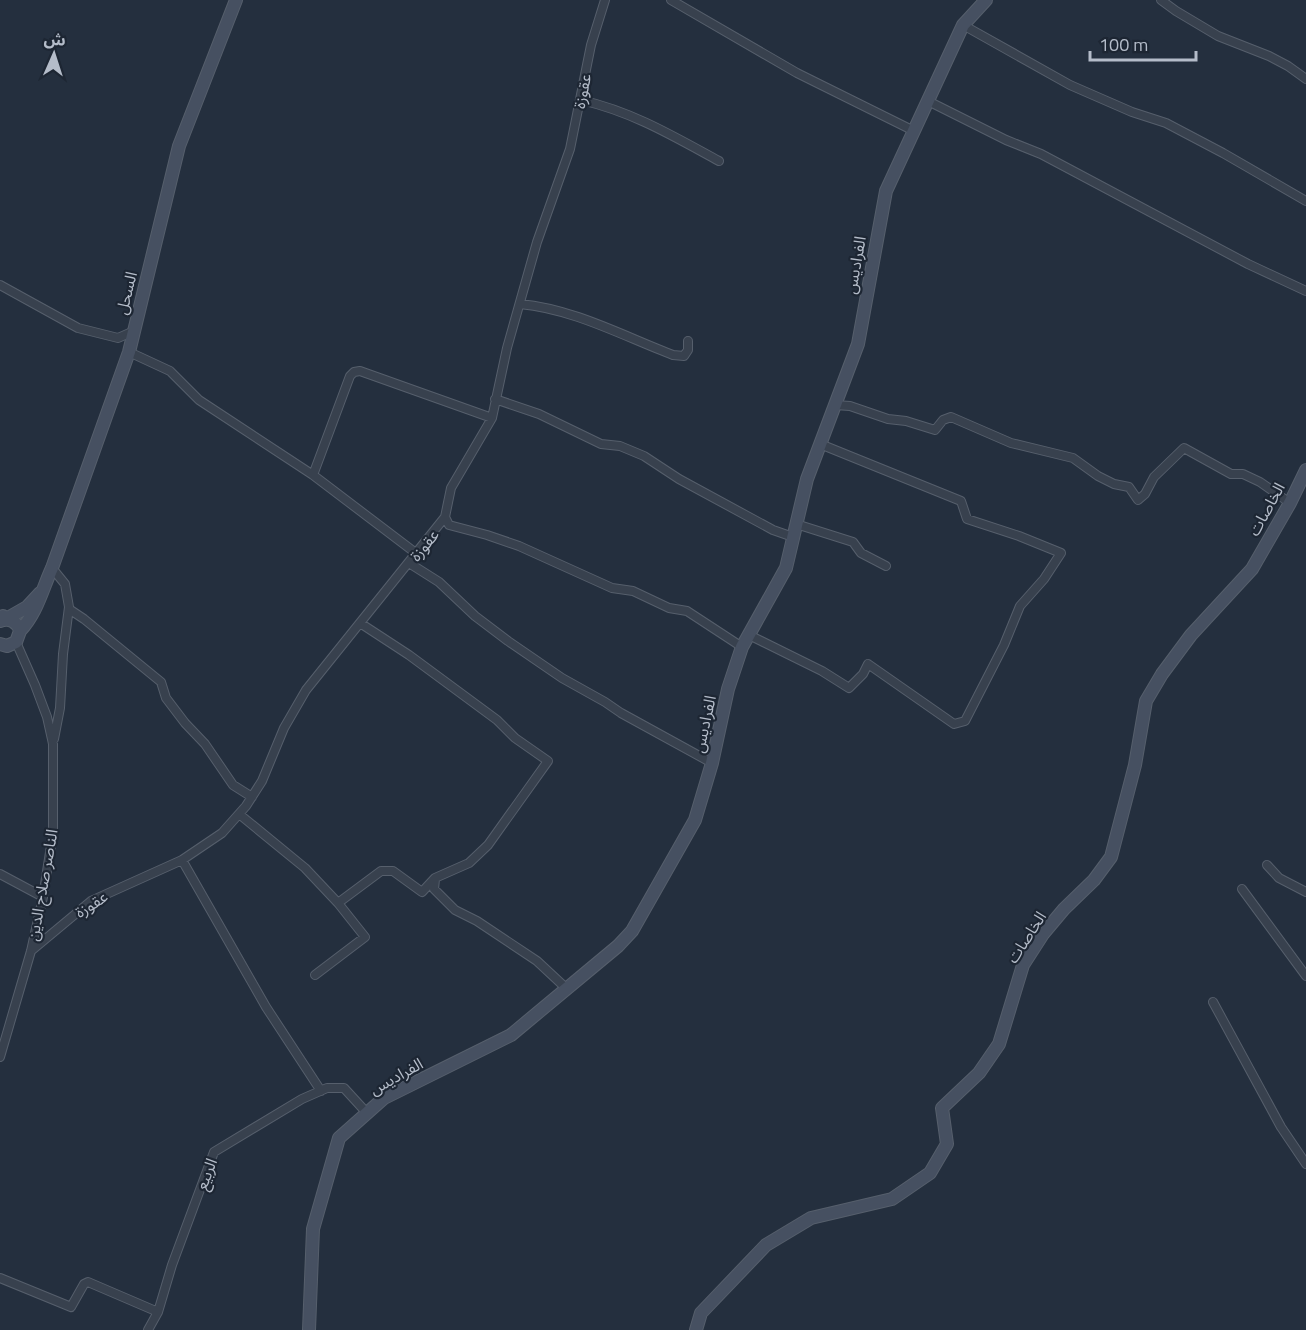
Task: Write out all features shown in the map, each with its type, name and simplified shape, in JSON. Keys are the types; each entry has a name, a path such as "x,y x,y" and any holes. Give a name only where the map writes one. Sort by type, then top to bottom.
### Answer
{"street":[{"name":"السحل","path":"0,657 30,621 52,568 129,352 179,146 236,0"},
{"name":"عقوزة","path":"31,951 91,901 182,860 222,833 239,814 262,781 284,728 306,690 446,517 451,488 492,418 495,399 537,242 570,149 591,45 604,0"},
{"path":"671,0 797,73 914,131"},
{"name":"الفراديس","path":"309,1330 313,1229 339,1138 384,1098 511,1035 618,946 632,931 695,820 712,763 728,689 742,647 786,568 807,479 858,344 886,191 963,26 986,0"},
{"path":"1161,0 1218,36 1269,56 1306,79"},
{"path":"963,26 1070,85 1132,112 1166,123 1306,201"},
{"path":"581,100 603,105 638,118 673,134 719,161"},
{"path":"928,101 1006,140 1041,154 1248,264 1306,291"},
{"path":"0,285 78,328 118,338 134,331"},
{"path":"520,304 538,306 604,327 673,355 684,356 688,350 688,341"},
{"path":"129,352 170,371 199,400 313,475 417,554"},
{"path":"313,475 350,376 354,372 360,371 492,418"},
{"path":"495,399 539,414 601,444 620,446 644,456 679,479 773,530 793,537"},
{"path":"835,405 850,406 888,419 906,421 935,430 943,420 951,417 1011,443 1073,458 1106,480 1129,487 1138,500 1145,494 1154,477 1184,448 1231,474 1243,474 1260,482 1290,503"},
{"path":"749,634 822,671 849,688 863,674 867,664 954,724 965,721 1004,645 1020,606 1044,579 1060,553 1019,536 967,519 961,501 820,444"},
{"name":"الخاصات","path":"696,1330 701,1312 766,1245 811,1218 892,1199 930,1173 947,1144 942,1108 978,1073 999,1044 1023,965 1043,934 1064,909 1094,880 1111,857 1135,765 1146,701 1191,634 1252,569 1306,470"},
{"path":"446,517 449,525 519,546 612,588 633,591 669,609 687,611 742,647"},
{"path":"796,524 853,542 861,553 886,566"},
{"path":"409,563 439,582 475,616 500,635 562,678 712,763"},
{"path":"52,568 64,584 69,609 63,654 60,708 54,744"},
{"path":"2,618 27,607 41,592"},
{"path":"69,609 161,682 166,698 205,744 233,784 252,797"},
{"path":"2,618 16,623 12,640"},
{"path":"338,903 381,871 393,871 422,892 435,878 469,863 488,845 548,761 514,738 497,720 417,660 360,623"},
{"name":"الناصر صلاح الدين","path":"0,1058 31,951 43,897 52,832 54,744 24,656 12,640"},
{"path":"239,814 305,868 338,903 365,937 315,975"},
{"path":"182,860 255,988 321,1090 344,1088 366,1112"},
{"path":"1267,865 1279,878 1306,892"},
{"path":"0,874 43,897"},
{"path":"435,878 434,889 455,910 477,921 537,961 567,989"},
{"path":"1242,889 1306,976"},
{"path":"1213,1002 1281,1127 1306,1164"},
{"name":"الربيع","path":"148,1330 158,1312 172,1265 214,1152 321,1090"},
{"path":"0,1278 71,1307 84,1284 88,1282 158,1312"}]}
